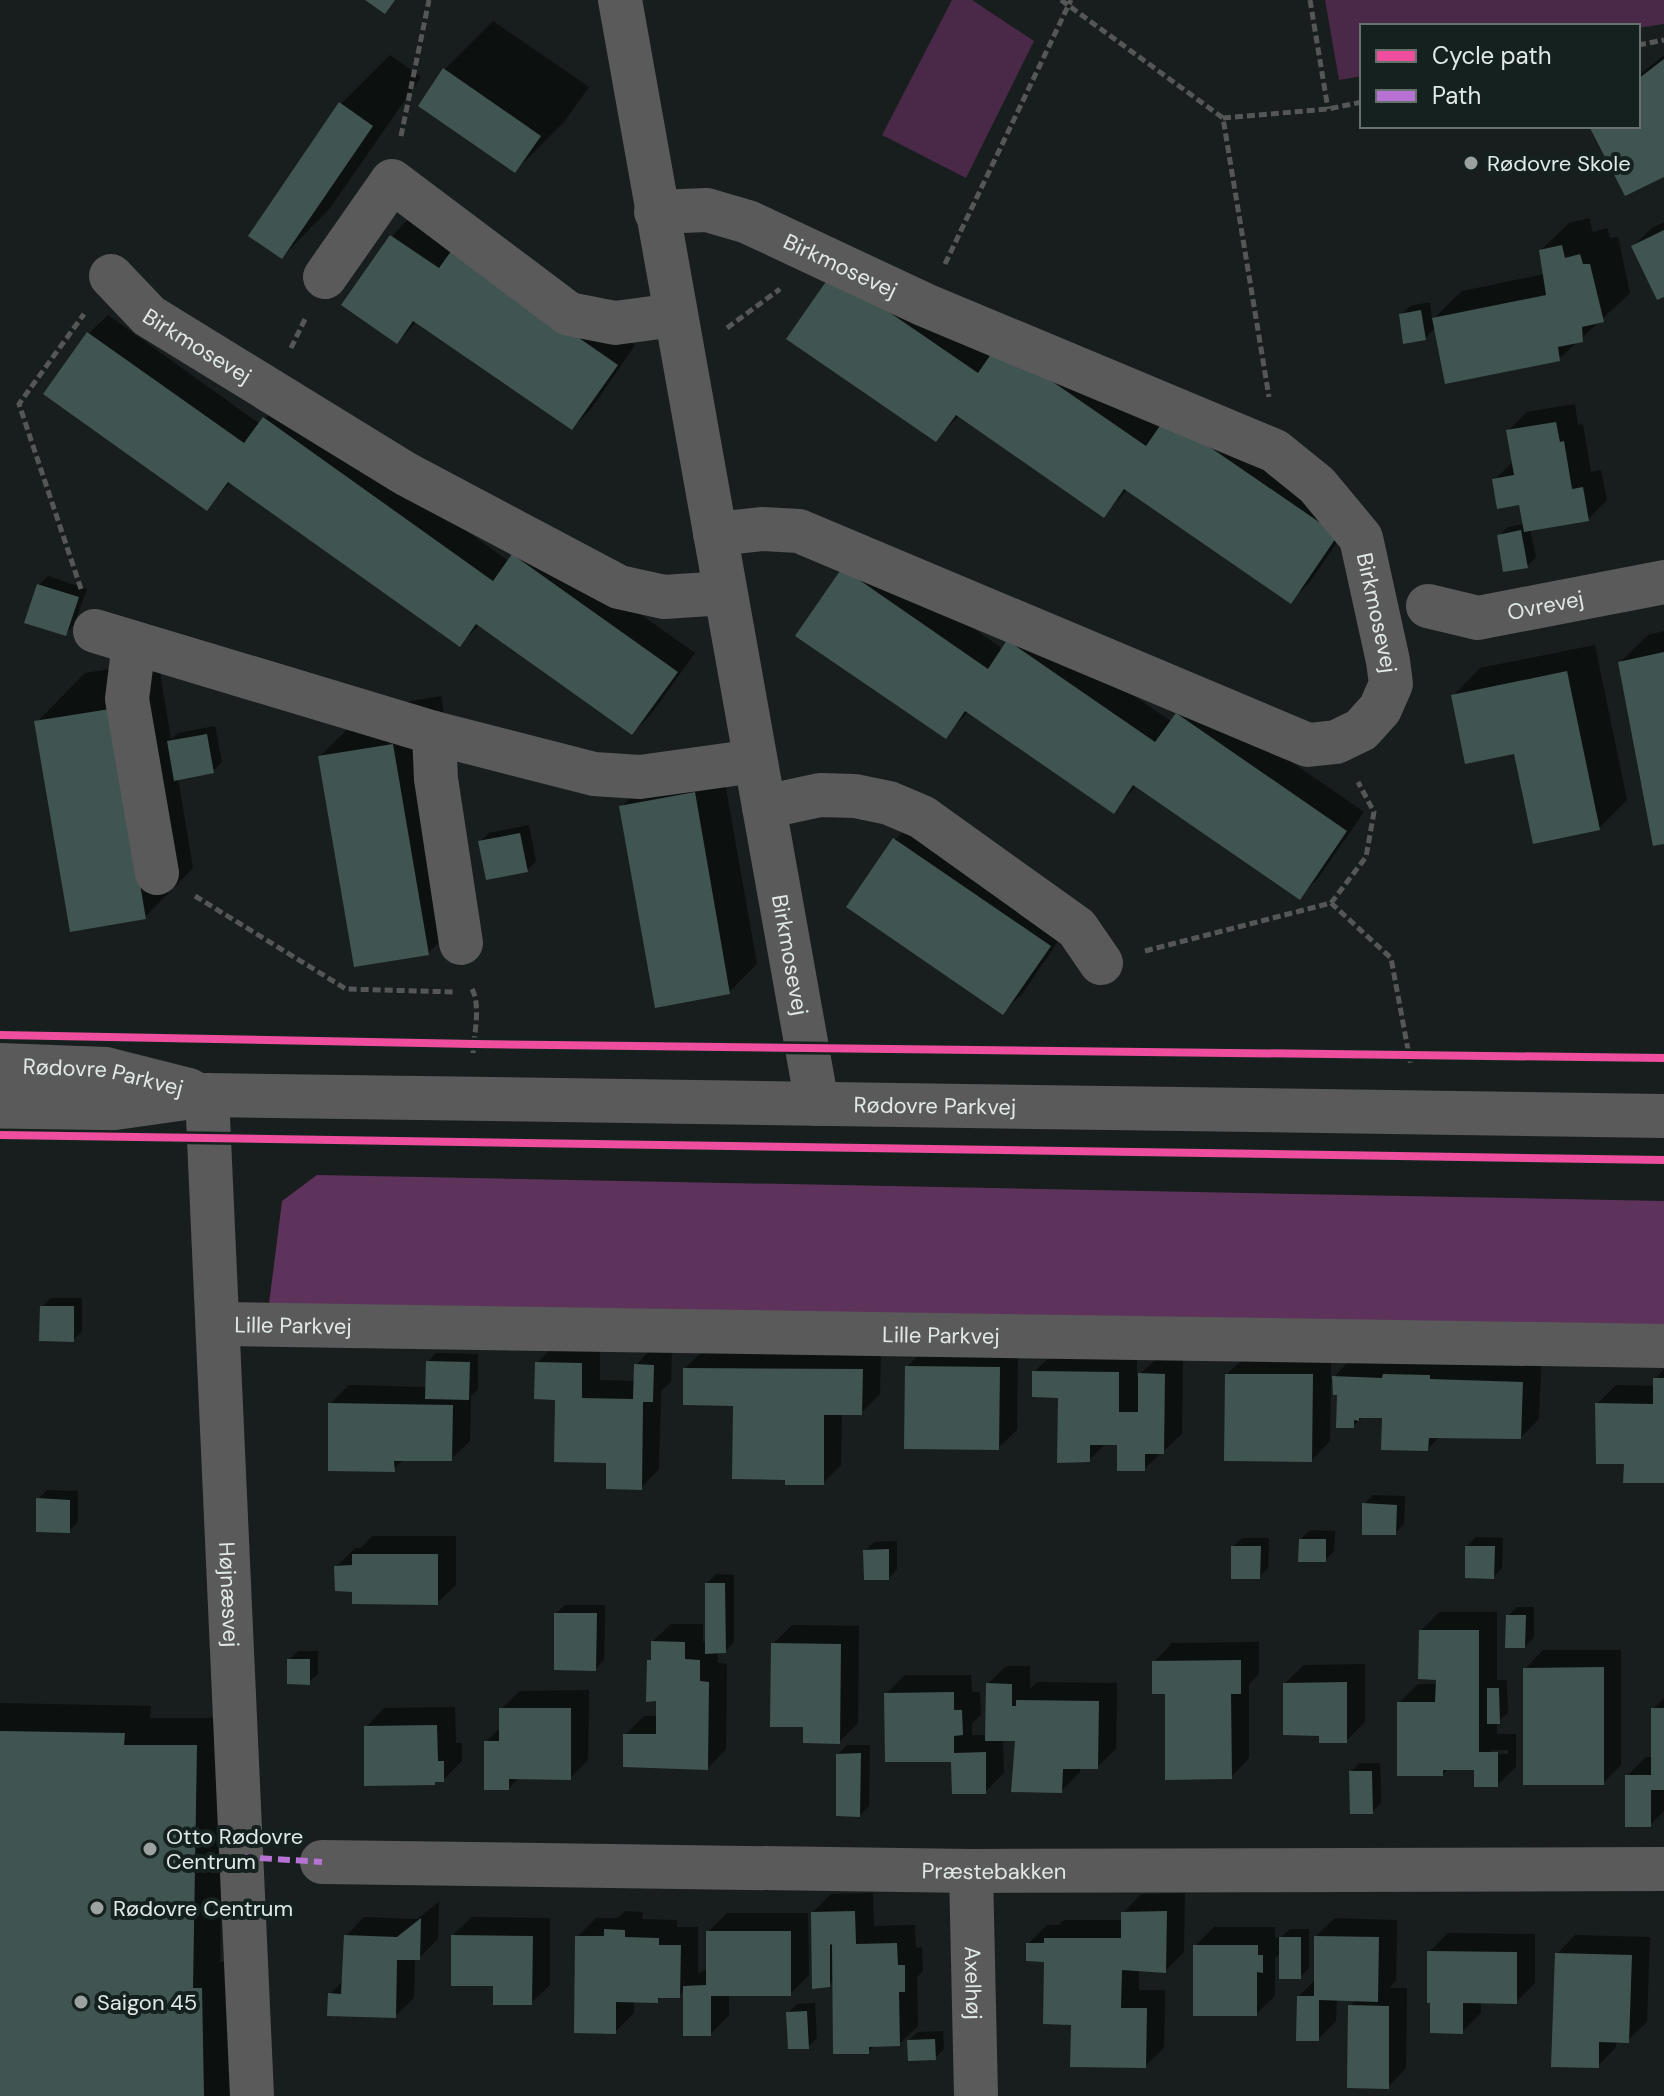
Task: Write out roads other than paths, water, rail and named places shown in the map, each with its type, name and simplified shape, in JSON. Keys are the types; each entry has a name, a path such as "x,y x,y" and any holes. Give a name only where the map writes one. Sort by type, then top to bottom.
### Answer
{"street":[{"name":"Birkmosevej","path":"620,0 817,1104"},
{"path":"325,277 392,181 569,314 615,323 675,315"},
{"name":"Birkmosevej","path":"656,212 707,210 748,222 925,305 1275,451 1317,485 1361,538 1385,637 1391,684 1380,709 1361,730 1336,742 1308,745 799,531 763,529 715,534"},
{"name":"Birkmosevej","path":"111,276 149,316 406,474 619,587 664,597 725,593"},
{"name":"Ovrevej","path":"1428,606 1478,618 1664,582"},
{"path":"157,873 114,637 434,733 594,774 640,777 755,761"},
{"path":"434,733 436,779 461,943"},
{"path":"764,807 820,795 855,796 889,803 922,817 1077,928 1101,963"},
{"name":"Rødovre Parkvej","path":"0,1065 106,1069 207,1095"},
{"name":"Rødovre Parkvej","path":"0,1107 108,1109 207,1095 1664,1116"},
{"name":"Højnæsvej","path":"207,1095 252,2096"},
{"name":"Lille Parkvej","path":"219,1324 1664,1346"},
{"name":"Præstebakken","path":"322,1862 971,1871 1664,1869"},
{"name":"Axelhøj","path":"971,1871 976,2096"}],"place":[{"name":"Rødovre Skole","path":"1471,163"},
{"name":"Otto Rødovre Centrum","path":"150,1849"},
{"name":"Rødovre Centrum","path":"97,1908"},
{"name":"Saigon 45","path":"81,2002"}]}
